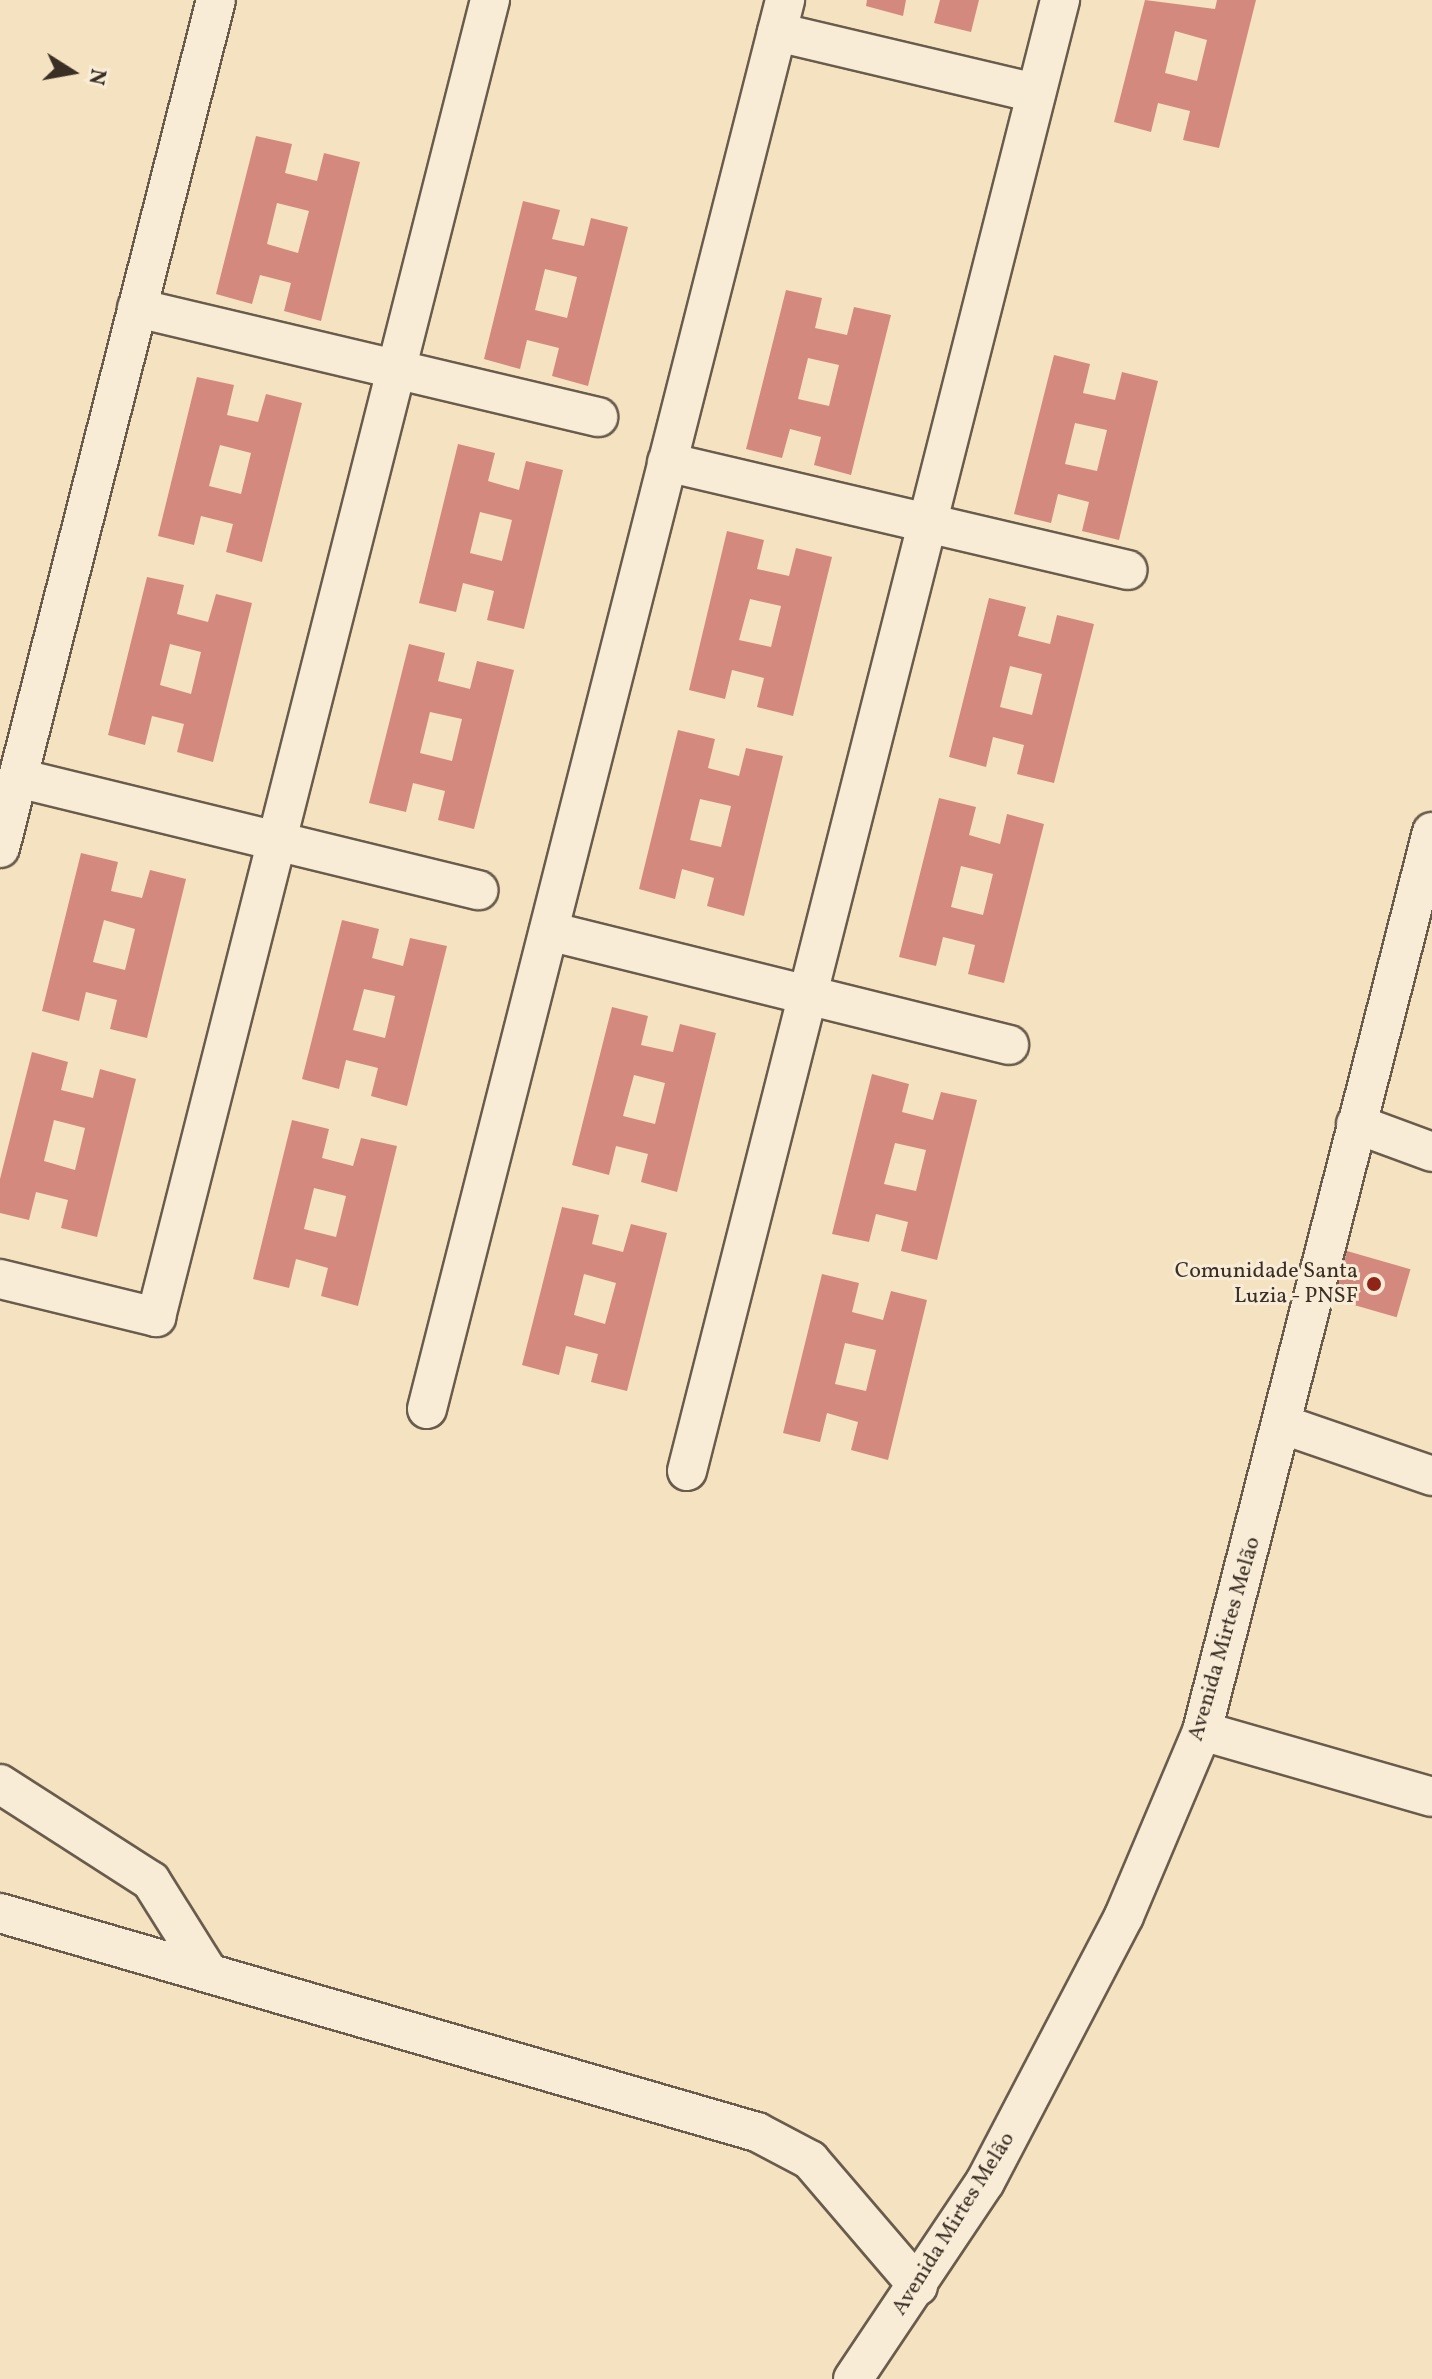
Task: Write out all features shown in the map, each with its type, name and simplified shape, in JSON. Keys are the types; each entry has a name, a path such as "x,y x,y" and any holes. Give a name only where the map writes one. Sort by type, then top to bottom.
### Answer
{"street":[{"path":"0,848 216,0"},
{"path":"0,1279 156,1317 490,0"},
{"path":"687,1471 1060,0"},
{"path":"427,1409 781,16 1036,93"},
{"path":"137,308 598,417"},
{"path":"667,462 1128,570"},
{"path":"18,778 479,890"},
{"name":"Avenida Mirtes Melão","path":"853,2379 985,2182 1124,1916 1202,1731 1284,1425 1356,1124 1432,832"},
{"path":"549,931 1009,1045"},
{"path":"1356,1124 1432,1152"},
{"path":"1284,1425 1432,1476"},
{"path":"1202,1731 1432,1797"},
{"path":"0,1784 151,1881 208,1972"},
{"path":"0,1913 779,2141 810,2160 918,2286"}],"building":[{"path":"867,0 906,0 903,16 866,6"},
{"path":"940,0 979,0 971,32 934,23"},
{"path":"1145,0 1215,9 1217,0 1256,0 1219,148 1183,140 1190,111 1158,103 1151,132 1114,122","holes":["1175,31 1207,40 1197,81 1165,73"]},
{"path":"256,136 292,144 285,173 317,181 324,153 360,162 321,321 284,311 291,283 260,275 252,304 216,294","holes":["277,203 309,211 298,253 267,244"]},
{"path":"523,201 560,210 552,239 584,246 591,218 628,227 588,386 552,376 559,348 527,340 520,369 484,359","holes":["545,269 577,277 567,318 535,310"]},
{"path":"786,290 822,298 815,328 847,335 854,307 891,315 851,475 814,465 821,437 790,429 782,458 746,449","holes":["808,358 839,365 829,406 798,399"]},
{"path":"1054,355 1090,364 1083,393 1115,400 1122,372 1158,381 1119,540 1082,531 1089,502 1058,494 1051,523 1014,514","holes":["1075,423 1107,430 1097,471 1065,464"]},
{"path":"197,377 234,385 227,415 258,422 266,394 302,403 262,562 226,552 233,524 201,516 194,545 158,536","holes":["220,445 251,453 241,494 209,486"]},
{"path":"458,444 495,453 488,481 519,490 526,461 563,470 524,629 487,620 494,591 463,583 456,612 419,603","holes":["480,512 512,520 502,561 470,553"]},
{"path":"727,531 764,540 757,569 789,576 796,548 832,557 793,716 757,707 764,678 732,670 725,699 689,690","holes":["750,599 781,606 771,647 739,640"]},
{"path":"147,577 184,585 177,614 208,622 216,594 252,603 213,762 177,752 184,724 152,716 145,745 108,735","holes":["170,644 201,652 191,694 160,685"]},
{"path":"989,598 1026,607 1018,636 1050,644 1057,615 1094,624 1054,783 1017,774 1024,745 993,737 986,767 949,757","holes":["1010,666 1042,674 1032,715 1000,707"]},
{"path":"409,644 445,653 438,681 470,689 477,661 514,670 474,829 438,820 445,791 413,783 406,812 369,803","holes":["430,712 462,719 452,761 420,753"]},
{"path":"678,730 715,739 708,768 739,776 746,748 783,756 744,916 707,906 714,878 682,869 675,899 639,889","holes":["700,799 731,806 721,847 690,840"]},
{"path":"939,798 976,807 969,835 1000,844 1007,814 1044,824 1004,983 968,974 975,945 943,937 936,966 899,957","holes":["961,866 993,874 983,915 951,907"]},
{"path":"81,853 118,862 111,891 142,898 150,870 186,879 147,1038 110,1029 117,1000 86,992 79,1021 42,1011","holes":["104,920 135,929 125,970 93,962"]},
{"path":"342,920 379,929 372,958 403,966 410,938 447,946 407,1106 371,1096 378,1068 346,1060 339,1089 302,1079","holes":["364,989 395,996 385,1038 353,1030"]},
{"path":"612,1007 648,1016 641,1045 673,1052 680,1024 716,1033 677,1192 641,1182 648,1154 616,1146 609,1175 572,1165","holes":["634,1075 665,1083 655,1124 623,1116"]},
{"path":"32,1052 68,1062 61,1090 93,1098 100,1069 136,1079 97,1237 61,1228 68,1200 36,1192 29,1220 0,1213 0,1179","holes":["54,1120 85,1128 75,1170 44,1161"]},
{"path":"872,1074 909,1084 902,1112 933,1120 941,1092 977,1100 937,1260 901,1251 908,1222 876,1214 869,1242 832,1234","holes":["895,1143 926,1150 916,1191 884,1184"]},
{"path":"292,1120 329,1129 322,1158 353,1166 361,1138 397,1146 358,1306 321,1296 328,1268 296,1259 289,1288 253,1279","holes":["314,1188 346,1196 336,1237 304,1229"]},
{"path":"562,1207 599,1215 592,1244 623,1252 631,1224 667,1233 627,1391 591,1382 598,1354 566,1346 559,1375 522,1365","holes":["584,1274 616,1283 605,1324 574,1315"]},
{"path":"1347,1251 1410,1269 1397,1317 1333,1299"},
{"path":"822,1274 859,1283 852,1312 883,1320 891,1291 927,1300 888,1460 851,1450 858,1422 827,1413 820,1442 783,1433","holes":["845,1343 876,1350 866,1391 835,1384"]}],"place":[{"name":"Comunidade Santa Luzia - PNSF","path":"1374,1284"}]}
